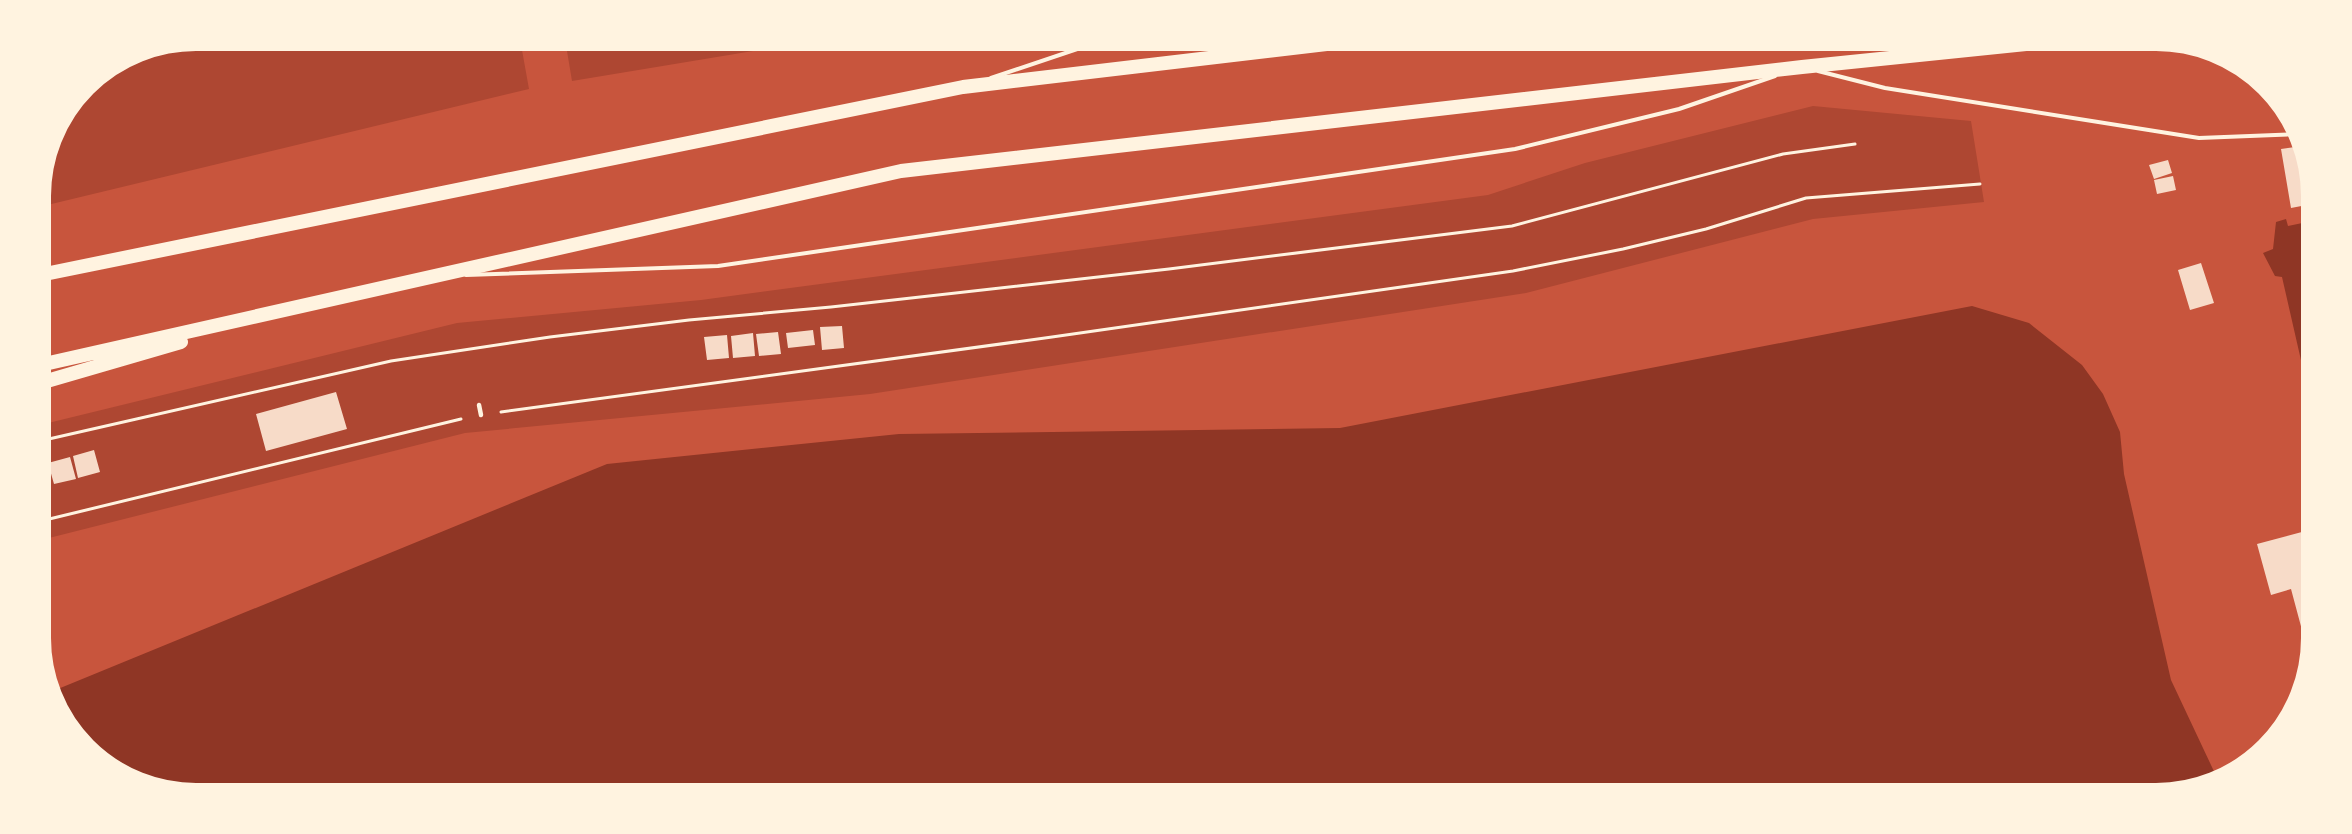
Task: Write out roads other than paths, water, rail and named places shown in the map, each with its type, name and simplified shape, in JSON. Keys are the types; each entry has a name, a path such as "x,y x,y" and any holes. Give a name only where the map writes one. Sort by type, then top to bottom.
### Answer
{"highway":[{"path":"48,273 963,87 1293,48"},
{"path":"48,363 901,171 1802,67 1987,48"},
{"path":"48,380 323,301"}],"street":[{"path":"479,405 482,415"}],"lane":[{"path":"963,87 1080,48"},
{"path":"434,276 718,266 1515,150 1679,109 1802,67 1885,88 2199,138 2291,134"}]}
